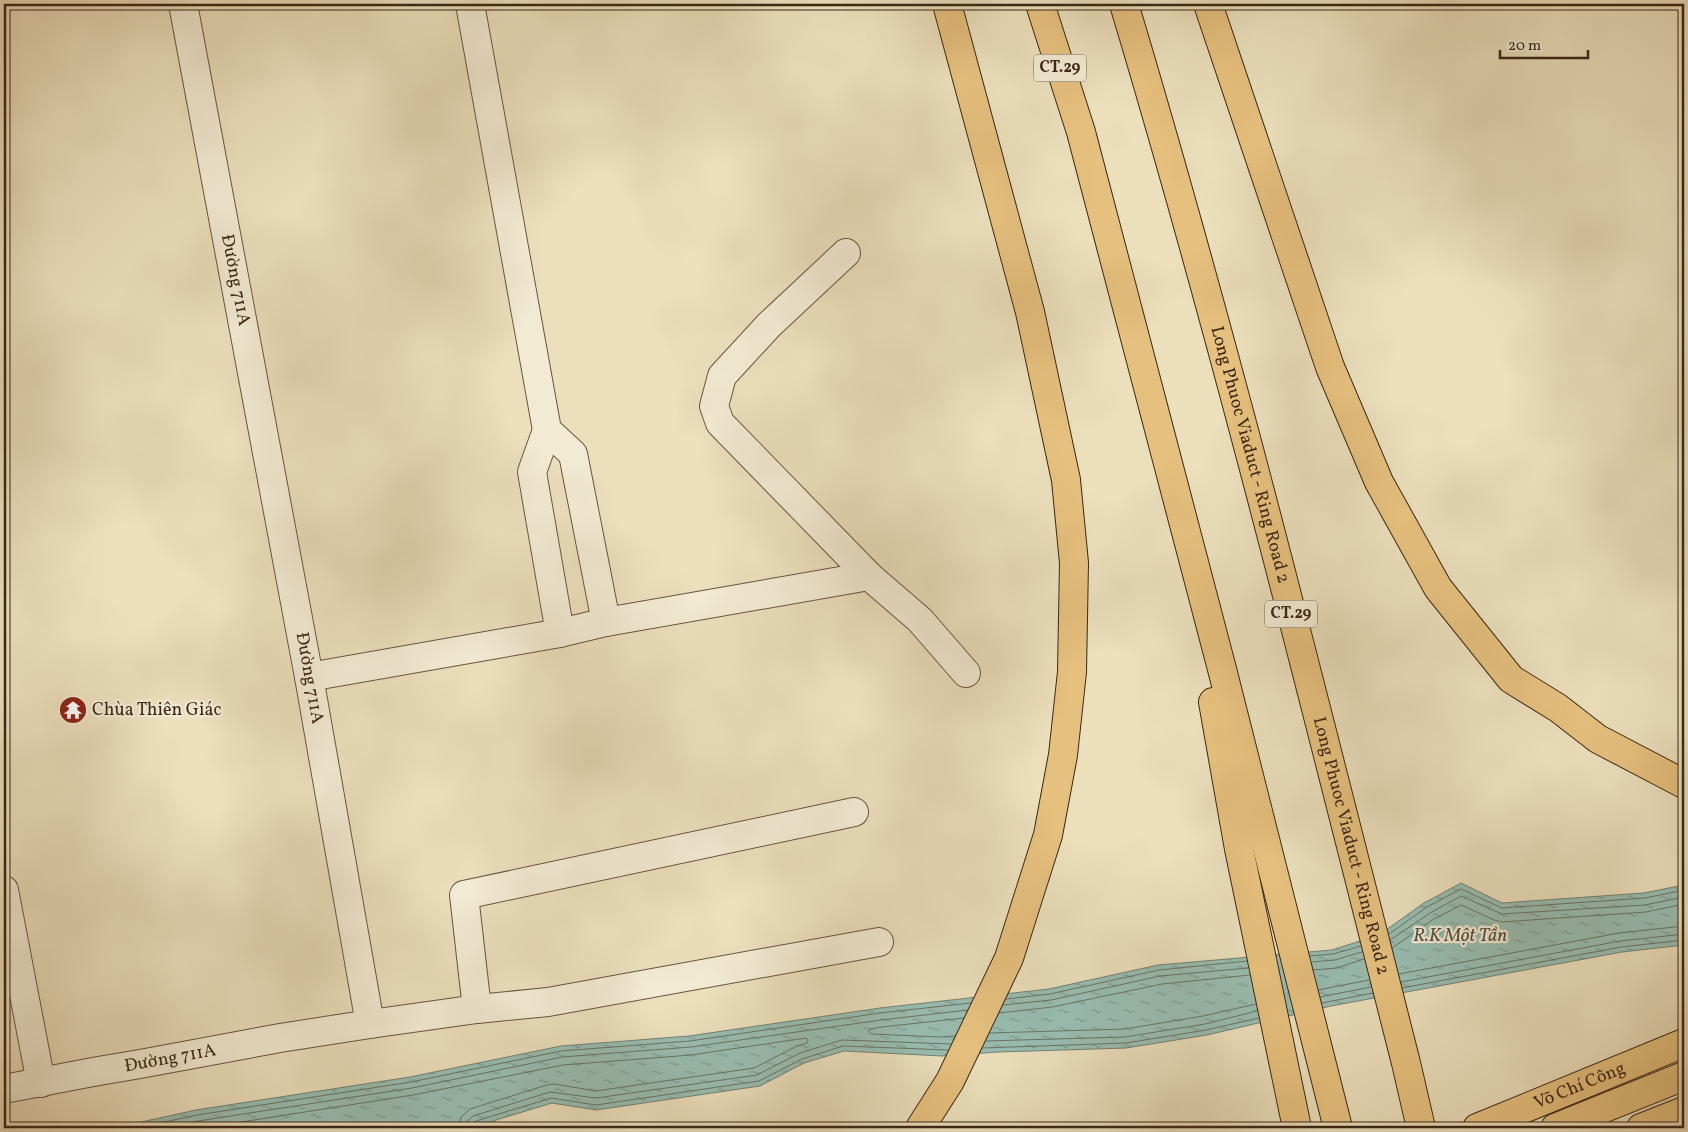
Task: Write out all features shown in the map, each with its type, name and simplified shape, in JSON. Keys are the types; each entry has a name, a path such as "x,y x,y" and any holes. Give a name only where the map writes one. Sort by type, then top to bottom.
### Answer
{"main road":[{"path":"920,1128 950,1081 1009,958 1048,835 1063,755 1072,672 1074,563 1066,480 1030,312 947,4"},
{"name":"CT.29","path":"1040,4 1081,132 1338,1128"},
{"name":"Long Phuoc Viaduct - Ring Road 2","path":"1124,4 1251,457 1421,1128"},
{"path":"1208,4 1330,367 1378,482 1438,588 1511,680 1558,708 1598,739 1684,784"},
{"path":"1179,506 1238,849 1297,1128"},
{"name":"Võ Chí Công","path":"1477,1128 1684,1043"},
{"name":"Võ Chí Công","path":"1555,1128 1684,1076"},
{"path":"1641,1128 1684,1111"}],"street":[{"name":"Đường 711A","path":"4,1090 280,1038 370,1024 309,677 183,4"},
{"path":"470,4 547,430 532,472 560,633"},
{"path":"846,253 770,325 722,376 714,406 720,423 869,576 920,620 966,673"},
{"path":"547,430 573,454 606,622"},
{"path":"309,677 869,576"},
{"path":"477,1008 464,895 854,812"},
{"path":"4,890 41,1083"},
{"path":"370,1024 477,1008 548,1002 879,942"}],"water":[{"name":"R.K Một Tần","path":"1461,883 1502,903 1644,893 1684,885 1684,945 1622,952 1331,1006 1207,1035 1126,1048 998,1052 942,1056 844,1051 804,1063 760,1086 596,1110 552,1103 470,1128 114,1128 196,1110 410,1077 561,1046 689,1036 880,1008 1049,989 1158,965 1332,950 1379,935 1424,903"}],"place":[{"name":"Chùa Thiên Giác","path":"73,710"}]}
